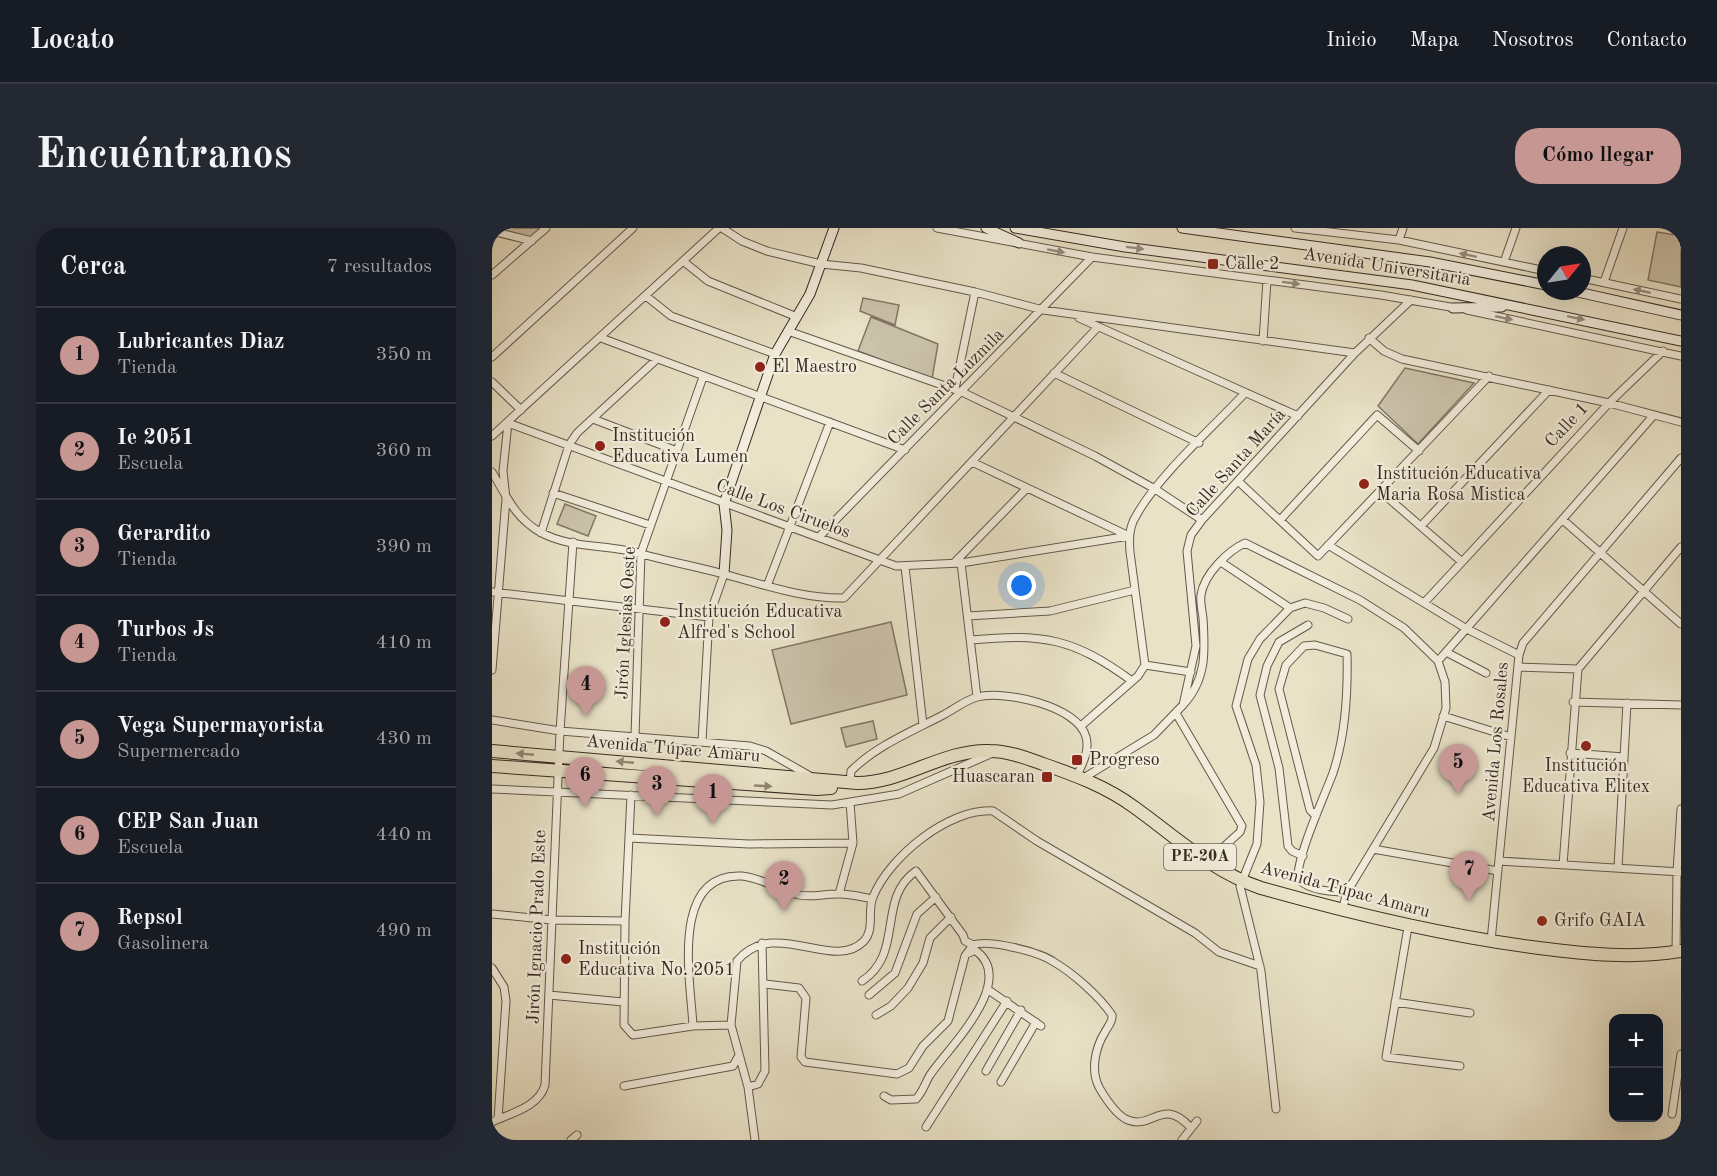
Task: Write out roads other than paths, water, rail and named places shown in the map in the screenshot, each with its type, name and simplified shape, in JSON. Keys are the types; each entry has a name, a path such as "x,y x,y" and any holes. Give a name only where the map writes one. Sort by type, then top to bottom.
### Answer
{"highway":[{"name":"Avenida Túpac Amaru","path":"492,751 850,783"},
{"name":"Avenida Túpac Amaru","path":"492,766 817,789 896,777 965,753 997,751 1080,777 1133,806 1206,862 1242,881 1342,911 1408,927 1491,942 1569,952 1679,953"}],"street":[{"path":"492,275 546,228"},
{"path":"492,357 633,228"},
{"path":"492,436 720,228 742,241 767,250 821,264 861,268 975,292 1043,310 1355,353"},
{"path":"702,741 709,617 724,574 727,530 724,504 776,354 810,294 834,228"},
{"path":"937,228 1092,257 1411,300 1681,356"},
{"path":"986,228 1018,243"},
{"name":"Avenida Universitaria","path":"1015,228 1125,247 1412,285 1681,341"},
{"name":"Avenida Universitaria","path":"1182,228 1430,261 1537,283"},
{"path":"1295,228 1350,231 1537,269"},
{"path":"1399,240 1403,228"},
{"path":"1504,262 1516,228"},
{"path":"1604,282 1623,228"},
{"path":"1676,228 1681,229"},
{"path":"492,231 532,241"},
{"name":"Calle Santa Luzmila","path":"819,537 905,450 959,391 1043,310 1092,257"},
{"path":"683,261 708,281 797,317"},
{"path":"1263,341 1267,280"},
{"path":"1591,280 1681,299"},
{"path":"959,391 975,292"},
{"path":"1591,295 1670,314 1681,314"},
{"path":"646,296 671,316 776,354"},
{"name":"Calle Santa María","path":"1080,777 1154,735 1176,715 1183,705 1196,638 1187,551 1191,535 1202,520 1369,338 1411,300"},
{"path":"1453,308 1522,307"},
{"path":"1074,315 1097,328 1298,416"},
{"path":"492,472 506,499 518,515 541,533 555,540 641,553 666,562 817,597 844,598 1097,328"},
{"path":"788,331 959,391 1155,489 1202,520"},
{"path":"601,338 905,450"},
{"path":"1369,338 1384,351 1402,359 1609,403 1681,422"},
{"name":"Calle 1","path":"1424,603 1609,403 1663,351"},
{"path":"541,533 569,445 593,419 656,360"},
{"path":"1054,373 1198,443"},
{"path":"1238,481 1318,556 1489,376"},
{"name":"Jirón Iglesias Oeste","path":"635,736 641,553 703,377"},
{"path":"492,382 521,410"},
{"path":"1421,526 1549,390"},
{"path":"1082,726 1132,681 1145,665 1129,536 1136,515 1155,489 1245,393"},
{"path":"1280,520 1377,415 1419,450"},
{"path":"1438,661 1654,415"},
{"path":"593,419 677,451"},
{"path":"767,586 830,422"},
{"path":"492,670 495,593 506,499 503,471 508,423"},
{"name":"Calle Los Ciruelos","path":"508,423 790,529 905,567"},
{"name":"Avenida Los Rosales","path":"1491,942 1519,655 1523,643 1681,458"},
{"path":"972,462 1129,536"},
{"path":"957,563 1026,488"},
{"path":"1380,491 1462,562"},
{"path":"553,493 650,525"},
{"path":"1563,520 1681,624"},
{"path":"923,725 905,567 957,563 1129,536"},
{"name":"Jirón Ignacio Prado Este","path":"495,1120 538,1099 545,1085 560,731 573,542"},
{"path":"1183,705 1196,692 1206,653 1201,594 1209,575 1245,543 1360,600 1404,628 1438,661 1445,682 1443,716 1434,747 1347,892 1342,911"},
{"path":"1328,545 1467,629 1519,655"},
{"path":"1563,865 1578,669 1642,590 1681,547"},
{"path":"1221,562 1290,608"},
{"path":"957,563 968,616 977,698"},
{"path":"968,616 1050,611 1135,590"},
{"path":"495,593 709,617"},
{"path":"1276,1109 1260,966 1240,886 1257,844 1260,802 1256,765 1236,706 1248,660 1254,649 1260,639 1290,608 1305,603 1324,608 1348,620"},
{"path":"1303,856 1288,846 1280,768 1260,695 1267,666 1279,642 1308,625"},
{"path":"971,640 1026,636 1059,641 1092,654 1132,681"},
{"path":"1317,816 1310,810 1279,689 1292,657 1304,646 1315,645 1347,654 1347,667 1341,741 1334,771 1298,873 1300,883 1314,888 1347,892"},
{"path":"1446,652 1486,673"},
{"path":"1145,665 1191,672"},
{"path":"1518,667 1578,669"},
{"path":"850,783 851,771 860,762 923,725 977,698 1011,697 1041,704 1067,714 1082,726 1088,744 1080,777"},
{"path":"1574,702 1681,705"},
{"path":"1618,868 1626,703"},
{"path":"1176,715 1242,826 1240,832 1206,862"},
{"path":"1443,716 1511,737"},
{"path":"492,720 560,731 702,741 759,748 820,781"},
{"path":"492,789 807,805 850,802 899,794 977,762 997,751"},
{"path":"1570,753 1624,757"},
{"path":"631,795 625,921 624,1025 633,1035 693,1026 731,1025"},
{"path":"839,894 853,843 850,802"},
{"path":"1679,953 1681,809"},
{"path":"755,1140 748,1088 731,1025 737,961 743,954 762,944 807,944 826,951 842,952 855,948 865,940 870,928 872,899 884,877 909,848 937,828 961,817 985,810 993,811 1037,841 1195,933 1219,952 1260,966"},
{"path":"629,838 749,844 853,843"},
{"path":"1373,849 1498,872"},
{"path":"1499,861 1679,872"},
{"path":"862,981 878,969 886,952 892,914 904,880 916,870 963,934 965,941 973,945 995,943 1053,960 1086,988 1112,1015 1112,1020 1101,1040 1094,1068 1094,1078 1126,1120 1135,1122 1172,1113 1182,1118 1191,1128"},
{"path":"693,1026 686,948 691,919 699,898 710,884 725,878 741,876 758,879 800,896 839,894 872,899"},
{"path":"869,995 895,973 917,914 936,897"},
{"path":"492,914 552,920 625,921"},
{"path":"876,1015 891,1006 908,988 923,963 930,938 951,917"},
{"path":"1408,927 1386,1057 1460,1066"},
{"path":"748,1088 758,1084 765,1071 765,984 762,944"},
{"path":"765,984 799,988 804,992 806,998 801,1057 805,1062 897,1074 909,1068 923,1046 948,1021 965,956 973,945"},
{"path":"884,1096 891,1100 912,1101 920,1095 929,1076 962,1037 987,989 990,967 975,950 965,956"},
{"path":"492,968 504,987 506,1001 495,1120"},
{"path":"987,989 1039,1024 1001,1082"},
{"path":"549,995 623,1002"},
{"path":"926,1127 1007,1001"},
{"path":"1395,1002 1470,1012"},
{"path":"987,1071 1021,1010"},
{"path":"1672,1114 1681,1054"},
{"path":"624,1086 732,1066 738,1057"},
{"path":"1182,1140 1197,1121"}],"place":[{"name":"Calle 2","path":"1213,264"},
{"name":"El Maestro","path":"760,367"},
{"name":"Institución Educativa Lumen","path":"600,446"},
{"name":"Institución Educativa Maria Rosa Mistica","path":"1364,484"},
{"name":"Institución Educativa Alfred's School","path":"665,622"},
{"name":"Turbos Js","path":"586,716"},
{"name":"Institución Educativa Elitex","path":"1586,746"},
{"name":"Progreso","path":"1077,760"},
{"name":"Huascaran","path":"1047,777"},
{"name":"Vega Supermayorista","path":"1458,794"},
{"name":"CEP San Juan","path":"585,807"},
{"name":"Gerardito","path":"657,816"},
{"name":"Lubricantes Diaz","path":"713,824"},
{"name":"Repsol","path":"1469,901"},
{"name":"Ie 2051","path":"784,911"},
{"name":"Grifo GAIA","path":"1542,921"},
{"name":"Institución Educativa No. 2051","path":"566,959"}]}
